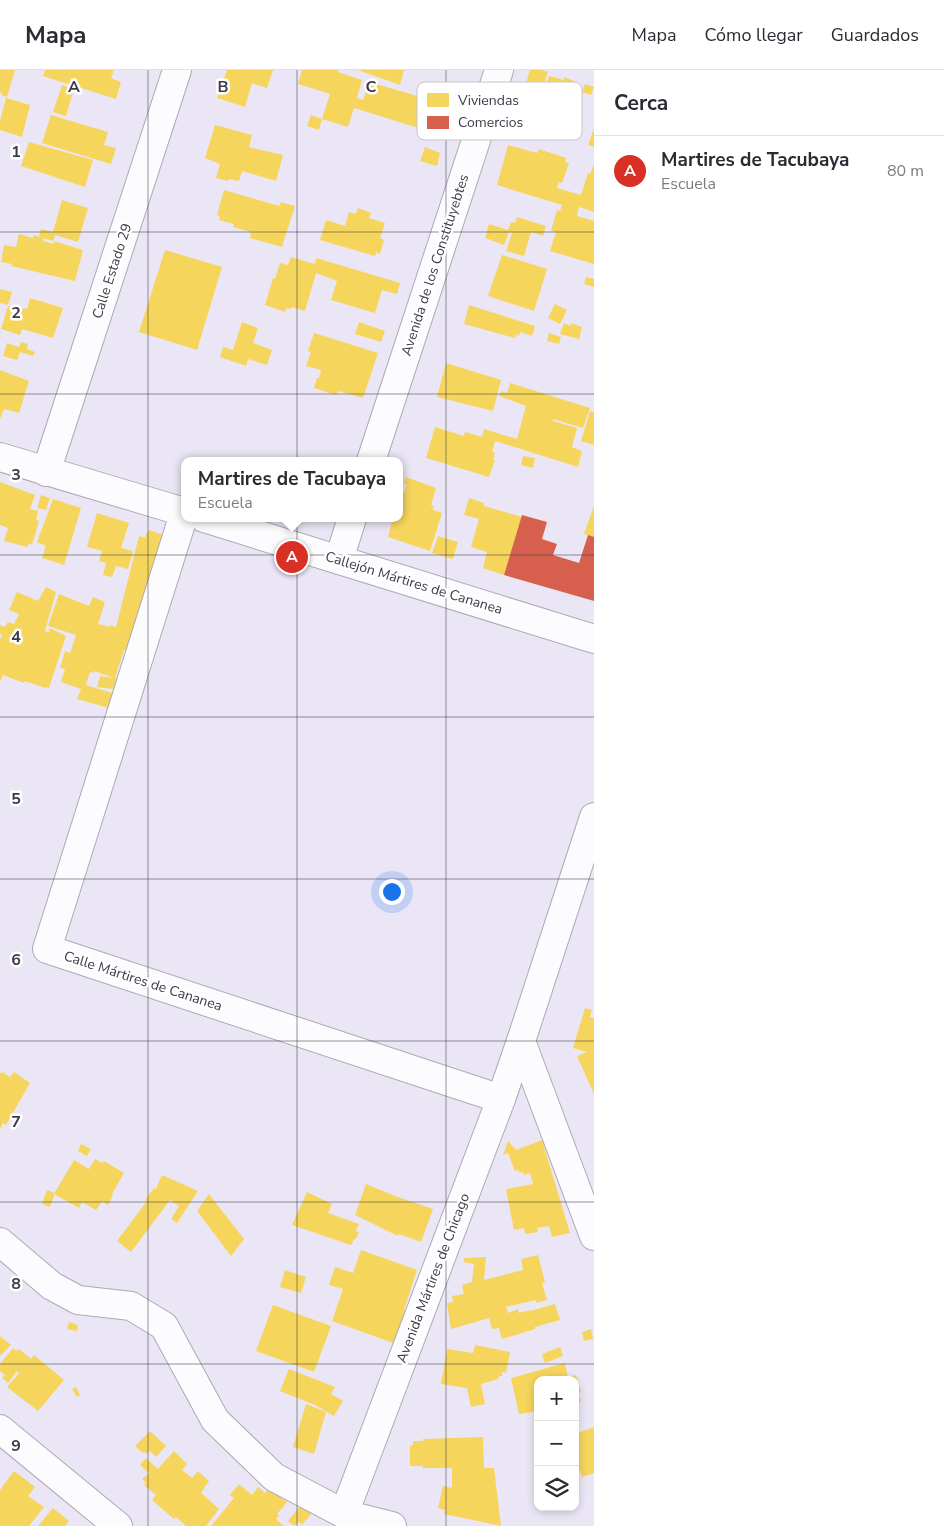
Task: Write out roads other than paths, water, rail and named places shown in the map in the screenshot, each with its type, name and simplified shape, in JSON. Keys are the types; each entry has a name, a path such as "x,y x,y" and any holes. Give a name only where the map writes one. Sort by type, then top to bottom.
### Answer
{"street":[{"name":"Calle Estado 29","path":"46,472 177,70"},
{"name":"Avenida de los Constituyebtes","path":"494,82 498,70"},
{"name":"Avenida de los Constituyebtes","path":"372,457 475,140"},
{"path":"0,457 181,512"},
{"name":"Calle Mártires de Cananea","path":"181,522 46,949 501,1099"},
{"name":"Callejón Mártires de Cananea","path":"217,522 594,639"},
{"path":"339,560 351,522"},
{"name":"Avenida Mártires de Chicago","path":"344,1514 501,1099 594,817"},
{"path":"521,1041 594,1236"},
{"path":"0,1242 52,1286 78,1300 131,1306 164,1326 215,1420 274,1477 344,1514 392,1526"},
{"path":"0,1429 118,1526"}],"place":[{"name":"Martires de Tacubaya","path":"292,557"}]}
